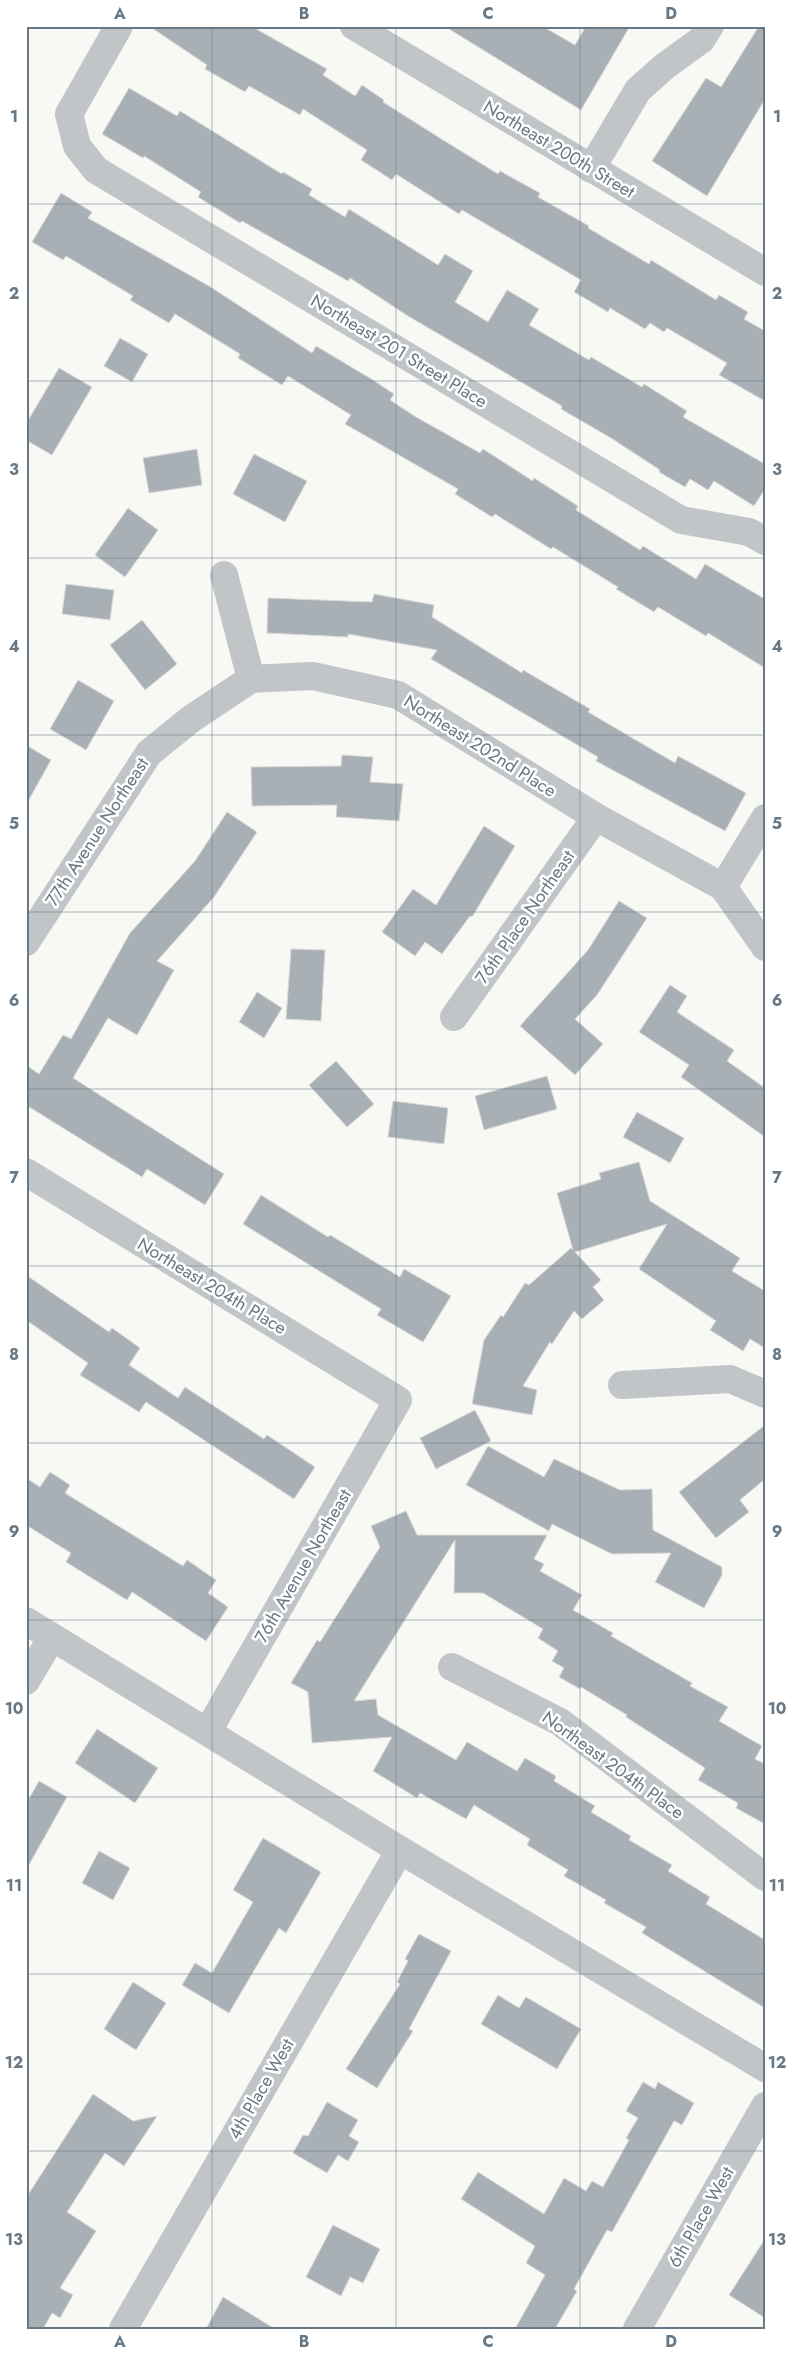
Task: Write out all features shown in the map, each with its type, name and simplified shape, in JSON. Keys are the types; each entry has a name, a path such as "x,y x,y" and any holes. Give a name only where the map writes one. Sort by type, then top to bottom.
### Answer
{"street":[{"name":"Northeast 201 Street Place","path":"119,26 69,114 77,146 96,170 681,520 749,532 765,541"},
{"name":"Northeast 200th Street","path":"354,26 765,272"},
{"path":"591,169 638,90 664,66 701,40 710,26"},
{"path":"224,575 250,679"},
{"name":"Northeast 202nd Place","path":"250,679 313,676 398,695 596,817 723,887 765,946"},
{"name":"77th Avenue Northeast","path":"28,936 149,753 191,719 250,679"},
{"name":"76th Place Northeast","path":"454,1017 596,817"},
{"path":"723,887 765,818"},
{"name":"Northeast 204th Place","path":"26,1172 398,1400"},
{"path":"622,1385 730,1379 765,1394"},
{"name":"76th Avenue Northeast","path":"208,1731 398,1400"},
{"path":"26,1621 400,1850 765,2068"},
{"path":"26,1681 52,1637"},
{"name":"Northeast 204th Place","path":"452,1667 560,1722 765,1877"},
{"name":"4th Place West","path":"123,2329 400,1850"},
{"name":"6th Place West","path":"637,2329 765,2106"}],"building":[{"path":"149,26 251,26 327,69 323,75 355,96 362,85 384,100 383,102 443,140 498,174 500,171 540,193 538,197 589,226 588,228 649,264 651,260 716,300 719,295 748,312 744,319 765,331 765,401 719,375 727,363 667,328 664,332 650,323 645,329 610,308 608,312 574,292 581,280 462,210 459,214 396,174 392,180 361,160 367,150 303,109 300,115 249,86 245,92 205,69 207,65"},
{"path":"444,26 542,26 575,45 586,26 630,26 581,110"},
{"path":"759,26 765,26 765,99 707,196 652,161 706,78 721,87"},
{"path":"129,88 177,116 180,111 282,174 283,172 312,189 309,195 345,217 349,209 438,265 445,254 473,271 455,302 488,322 507,290 539,309 529,325 589,360 591,357 642,387 644,384 687,411 683,417 765,464 765,489 754,506 714,481 708,490 690,479 685,487 659,472 660,470 611,438 561,409 562,406 408,316 350,278 348,281 242,221 240,223 198,197 201,192 144,156 143,158 102,134"},
{"path":"61,193 92,212 88,218 209,286 312,353 316,346 373,380 394,394 390,400 416,417 480,453 483,449 533,481 534,478 578,506 576,510 640,550 643,546 696,579 705,564 765,599 765,668 708,633 706,636 658,607 654,612 616,589 618,587 553,547 551,549 495,514 492,517 455,494 458,489 345,424 351,415 288,376 282,385 238,358 240,354 175,314 169,323 130,300 133,296 66,256 63,260 32,242"},
{"path":"120,338 148,354 132,382 104,366"},
{"path":"59,368 92,387 52,455 26,440 26,424"},
{"path":"197,449 202,485 149,493 143,458"},
{"path":"254,454 307,481 285,522 233,494"},
{"path":"128,508 158,530 125,577 95,555"},
{"path":"66,584 114,590 110,620 62,614"},
{"path":"374,594 434,605 432,617 522,673 523,670 590,709 588,712 675,763 678,756 746,793 725,831 596,761 598,757 431,659 437,650 348,634 348,637 267,633 268,598 372,602"},
{"path":"142,620 177,664 145,690 110,645"},
{"path":"78,680 114,701 86,750 50,729"},
{"path":"26,745 51,760 26,805"},
{"path":"342,755 373,757 370,782 403,784 399,821 336,817 337,805 252,806 251,767 341,766"},
{"path":"227,812 257,832 214,897 157,961 174,970 137,1035 108,1018 73,1078 224,1174 205,1205 147,1169 142,1177 26,1105 26,1065 39,1074 63,1035 71,1039 130,933 195,861"},
{"path":"484,826 515,846 472,917 470,916 442,954 425,942 415,956 382,932 413,889 436,905"},
{"path":"619,901 647,918 597,995 575,1019 603,1044 575,1075 520,1026 588,950"},
{"path":"291,949 325,950 321,1021 286,1019"},
{"path":"670,985 687,996 677,1012 734,1050 727,1061 765,1088 765,1137 681,1077 689,1065 639,1032"},
{"path":"257,992 282,1008 264,1038 239,1022"},
{"path":"336,1061 374,1104 347,1127 309,1085"},
{"path":"547,1076 557,1109 484,1130 475,1096"},
{"path":"393,1101 448,1108 444,1144 388,1137"},
{"path":"637,1112 684,1138 670,1163 623,1137"},
{"path":"639,1162 650,1201 740,1258 732,1271 765,1291 765,1348 750,1339 743,1351 710,1330 716,1321 639,1269 667,1224 575,1252 601,1280 593,1287 604,1300 582,1319 574,1311 552,1344 550,1342 523,1386 537,1390 532,1415 472,1404 484,1340 501,1315 503,1317 525,1283 529,1285 571,1248 573,1250 557,1193 601,1179 599,1173"},
{"path":"261,1195 328,1237 330,1235 400,1277 404,1269 451,1296 423,1342 377,1315 381,1309 243,1224"},
{"path":"26,1275 109,1332 112,1328 140,1348 129,1365 178,1398 185,1387 264,1439 267,1435 315,1467 294,1499 146,1402 139,1412 80,1375 88,1363 26,1320"},
{"path":"475,1410 491,1441 436,1469 420,1438"},
{"path":"765,1425 765,1479 740,1500 749,1512 716,1538 679,1492"},
{"path":"488,1446 544,1477 554,1459 620,1490 652,1489 653,1530 722,1567 722,1575 704,1608 655,1582 671,1553 612,1554 552,1524 549,1531 466,1485"},
{"path":"50,1472 70,1485 65,1493 183,1566 187,1560 216,1580 208,1593 228,1607 206,1641 132,1592 127,1600 66,1562 71,1553 26,1525 26,1478 40,1487"},
{"path":"406,1511 417,1535 547,1535 534,1559 544,1564 540,1571 582,1595 573,1610 613,1633 611,1636 692,1683 690,1686 728,1707 719,1721 762,1746 755,1759 765,1764 765,1824 736,1808 738,1803 698,1780 705,1768 626,1717 627,1715 581,1687 580,1689 559,1677 564,1668 552,1661 558,1651 538,1638 543,1629 483,1593 454,1593 455,1540 354,1701 376,1699 378,1715 456,1760 467,1742 517,1771 525,1758 556,1776 554,1781 595,1806 591,1812 631,1836 629,1840 672,1865 668,1871 710,1897 706,1904 765,1940 765,2008 642,1933 646,1927 604,1903 606,1900 564,1876 568,1870 527,1845 530,1839 474,1805 466,1819 420,1793 417,1798 373,1771 392,1737 312,1743 308,1692 291,1683 317,1640 320,1642 380,1547 371,1526"},
{"path":"97,1729 158,1768 135,1803 75,1763"},
{"path":"39,1781 67,1797 26,1870 26,1804"},
{"path":"263,1838 321,1872 286,1933 279,1928 229,2013 182,1985 195,1963 212,1973 253,1902 233,1890"},
{"path":"99,1851 130,1868 113,1900 82,1883"},
{"path":"419,1934 451,1951 409,2029 413,2031 377,2088 346,2069 400,1984 397,1982 408,1961 405,1959"},
{"path":"133,1982 166,2003 136,2050 104,2029"},
{"path":"498,1995 519,2008 526,1997 581,2029 557,2069 481,2024"},
{"path":"643,2082 655,2089 658,2082 694,2103 682,2125 674,2121 612,2232 607,2230 574,2289 577,2291 555,2329 515,2329 545,2275 526,2263 535,2246 461,2199 478,2172 544,2214 564,2178 586,2191 592,2181 603,2187 629,2140 626,2138 638,2118 626,2111"},
{"path":"93,2094 133,2121 157,2116 124,2166 105,2153 67,2212 96,2231 60,2288 73,2295 60,2318 52,2313 43,2329 26,2329 26,2198"},
{"path":"327,2102 358,2120 349,2136 359,2142 348,2161 338,2155 327,2173 293,2153 303,2135 308,2136"},
{"path":"333,2225 380,2249 363,2283 350,2277 341,2296 306,2277"},
{"path":"765,2239 765,2318 729,2295"},
{"path":"223,2297 275,2329 206,2329"}]}
